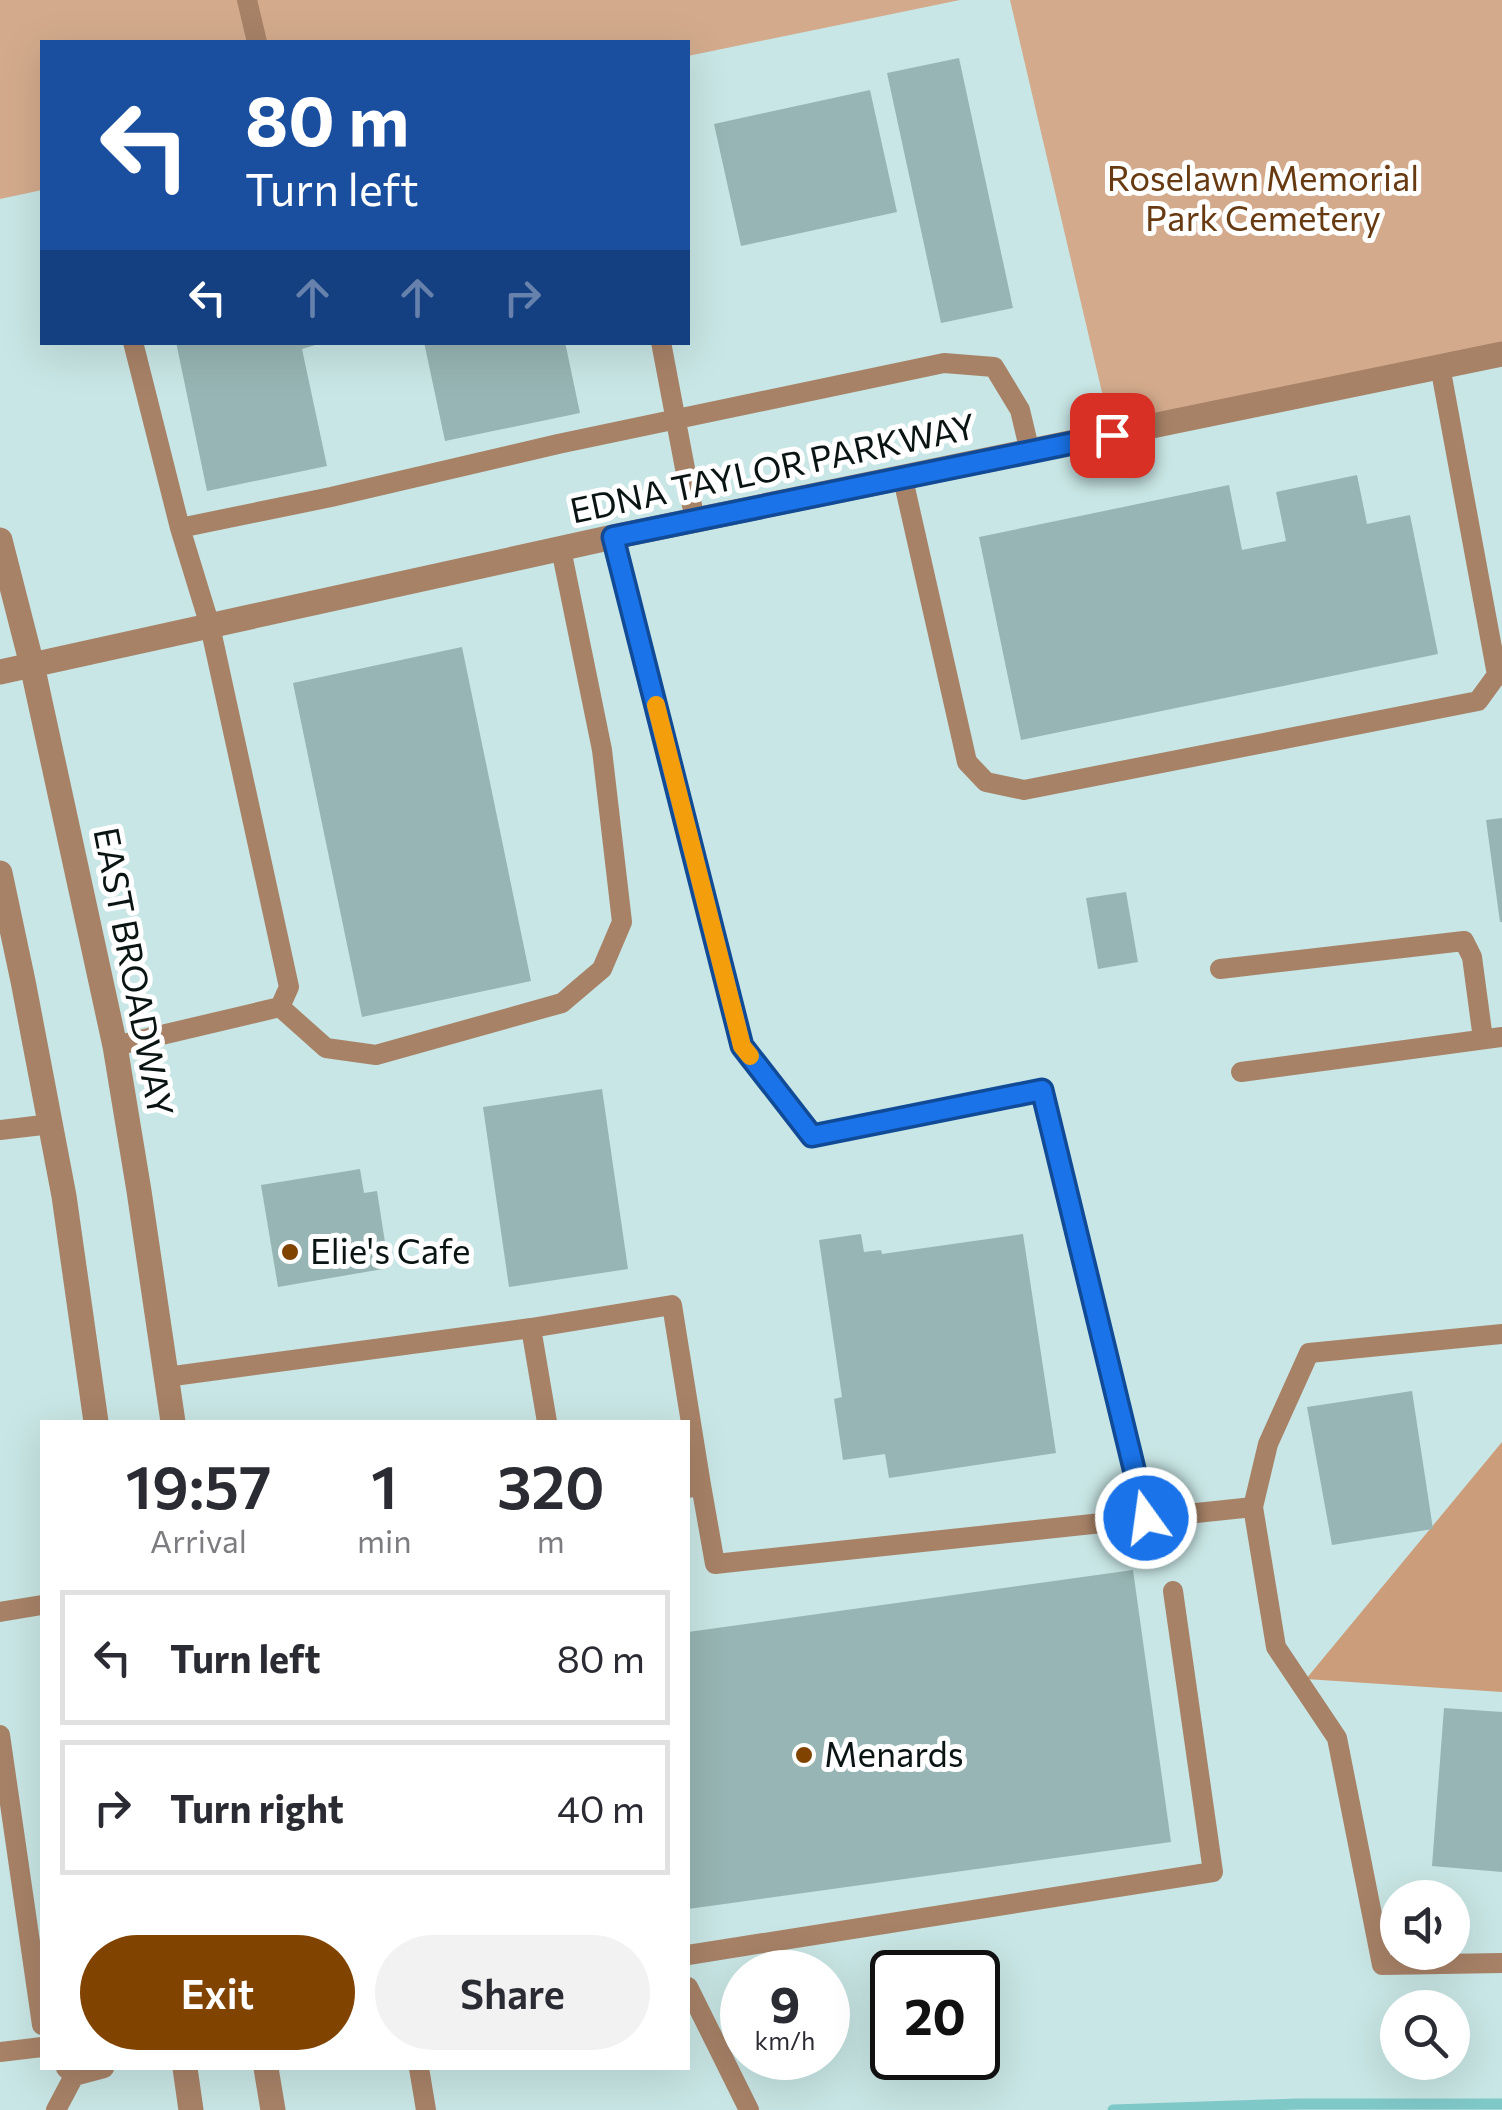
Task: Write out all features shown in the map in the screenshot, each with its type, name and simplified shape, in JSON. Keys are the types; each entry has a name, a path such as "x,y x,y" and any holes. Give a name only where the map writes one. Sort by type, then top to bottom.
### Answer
{"street":[{"name":"EDNA TAYLOR PARKWAY","path":"0,672 613,537 1502,354"},
{"name":"EAST BROADWAY","path":"0,540 32,666 115,1046 173,1420"},
{"path":"0,873 64,1196 96,1420"},
{"path":"185,2070 191,2110"},
{"path":"266,2070 273,2110"}],"lane":[{"path":"248,0 256,40"},
{"path":"135,345 180,528 210,626 289,987 280,1007"},
{"path":"662,345 696,521"},
{"path":"180,528 944,364 994,366 1020,410 1030,452"},
{"path":"903,479 967,762 986,782 1024,790 1478,701 1497,675 1440,366"},
{"path":"613,537 742,1046 812,1136 1042,1090 1146,1518"},
{"path":"280,1007 326,1048 376,1055 562,1003 602,968 622,922 602,750 560,549"},
{"path":"1220,969 1464,941 1472,957 1492,1038 1241,1072"},
{"path":"115,1046 280,1007"},
{"path":"0,1130 50,1124"},
{"path":"166,1376 531,1328 672,1305 686,1420"},
{"path":"531,1328 548,1420"},
{"path":"1502,1334 1309,1354 1268,1444 1254,1507 1276,1648 1337,1738 1382,1965 1502,1962"},
{"path":"690,1453 694,1486 715,1564 1254,1507"},
{"path":"690,1956 1213,1872 1173,1590"},
{"path":"0,1612 40,1605"},
{"path":"0,1735 40,2011"},
{"path":"690,1991 746,2105"},
{"path":"0,2052 40,2047"},
{"path":"419,2070 426,2110"},
{"path":"56,2110 70,2072"}],"green space":[{"path":"0,0 960,0 690,56 690,40 40,40 40,190 0,199"},
{"name":"Roselawn Memorial Park Cemetery","path":"1010,0 1502,0 1502,354 1112,435"}],"shaded area":[{"path":"1502,1442 1502,1692 1306,1679"}],"building":[{"path":"959,58 1013,308 941,323 887,73"},
{"path":"870,90 897,212 741,246 714,124"},
{"path":"177,345 315,345 302,349 327,466 207,491"},
{"path":"425,345 566,345 580,413 445,441"},
{"path":"1357,475 1367,524 1410,515 1438,654 1021,740 979,537 1229,485 1242,550 1286,541 1276,492"},
{"path":"462,647 531,981 362,1017 293,683"},
{"path":"1502,818 1502,922 1500,922 1486,820"},
{"path":"1126,892 1138,962 1098,969 1086,898"},
{"path":"602,1089 628,1269 509,1287 483,1107"},
{"path":"360,1169 364,1193 377,1191 389,1268 278,1287 261,1185"},
{"path":"861,1234 864,1252 881,1250 882,1254 1023,1234 1056,1453 889,1478 885,1454 843,1460 834,1399 842,1397 819,1240"},
{"path":"1412,1391 1433,1529 1332,1545 1307,1407"},
{"path":"1133,1570 1171,1842 690,1909 690,1632"},
{"path":"1444,1708 1502,1712 1502,1872 1432,1866"}],"waterway":[{"path":"1113,2110 1297,2104 1502,2104"}],"slow traffic":[{"path":"656,705 742,1046 750,1056"}],"place":[{"name":"Elie's Cafe","path":"290,1252"},
{"name":"Menards","path":"804,1755"}],"route":[{"path":"1112,435 613,537 742,1046 812,1136 1042,1090 1146,1518"}]}
